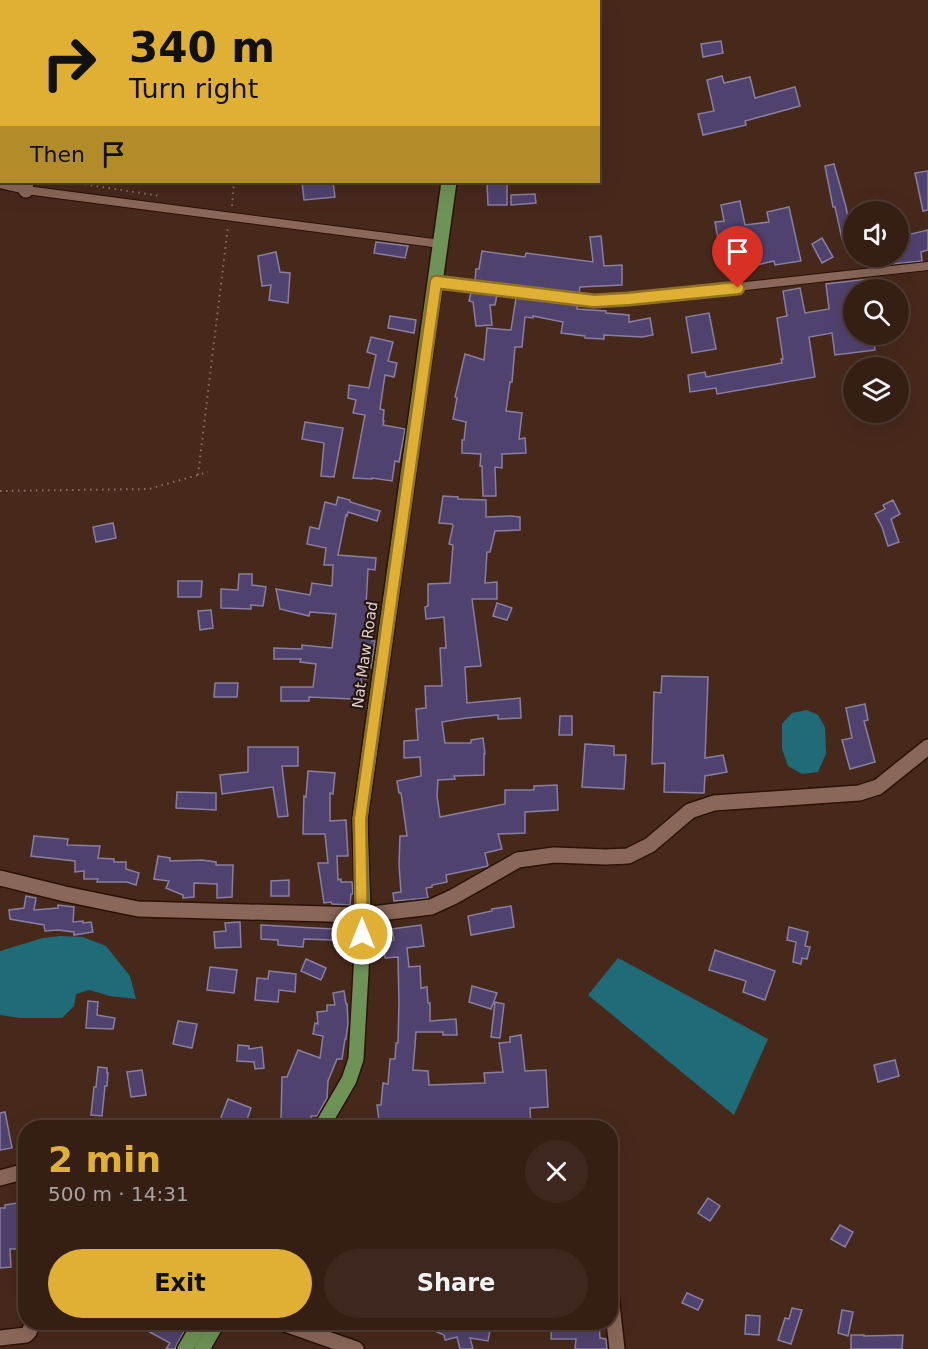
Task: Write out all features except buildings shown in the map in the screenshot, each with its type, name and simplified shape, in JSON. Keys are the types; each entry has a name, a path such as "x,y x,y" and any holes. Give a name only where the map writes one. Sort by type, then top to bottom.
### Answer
{"main road":[{"name":"Nat Maw Road","path":"326,1120 349,1080 356,1059 363,915 360,819 449,183"},
{"path":"185,1349 196,1330"},
{"path":"202,1349 213,1330"}],"street":[{"path":"0,878 138,909 363,915 430,907 453,897 518,860 554,855 628,856 650,844 690,811 714,803 860,793 878,787 928,747"},
{"path":"0,1178 18,1173"},
{"path":"0,1338 26,1335 30,1330"},
{"path":"302,1330 356,1349"},
{"path":"615,1330 617,1349"}],"lane":[{"path":"0,184 231,212 441,244"},
{"path":"436,282 594,301 928,267"}],"path":[{"path":"198,475 234,183"},
{"path":"0,491 149,489 208,472"}],"water":[{"path":"807,710 818,715 825,727 826,754 818,772 802,774 788,766 782,749 782,724 792,713"},
{"path":"83,937 106,946 130,976 136,999 110,996 89,990 76,994 74,1006 62,1018 20,1018 0,1015 0,951 43,938"},
{"path":"618,958 768,1039 734,1115 588,995"}],"route":[{"path":"362,934 360,819 436,282 594,301 738,288"}]}
